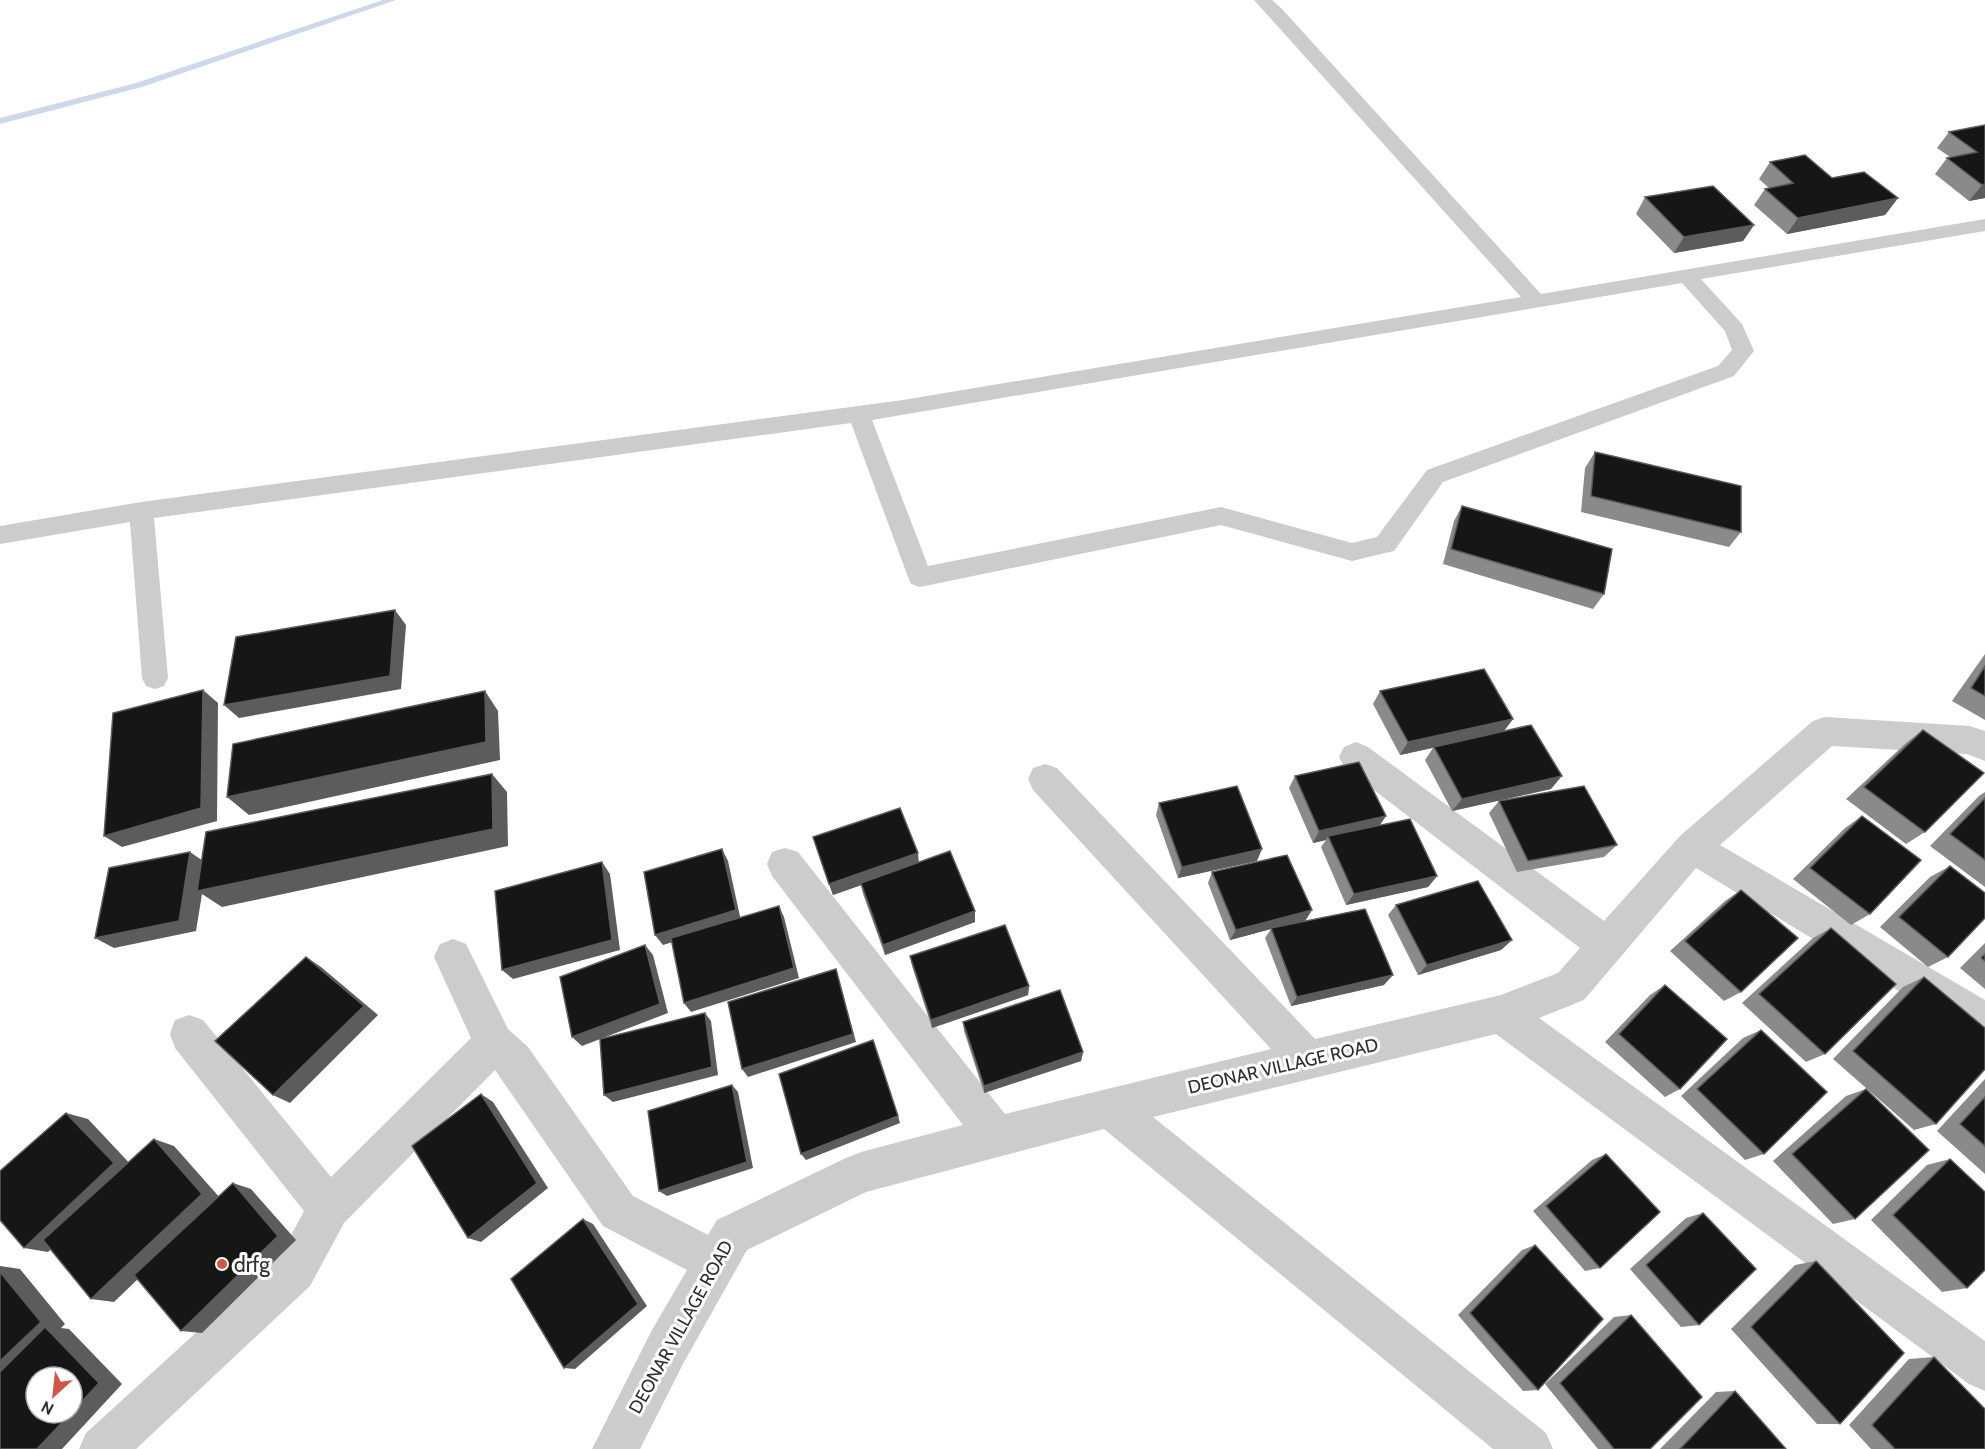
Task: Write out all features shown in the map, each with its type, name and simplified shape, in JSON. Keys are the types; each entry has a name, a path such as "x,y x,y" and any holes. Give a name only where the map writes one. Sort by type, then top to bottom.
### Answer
{"street":[{"name":"DEONAR VILLAGE ROAD","path":"615,1449 668,1346 732,1235 861,1173 1109,1107 1501,1014 1571,987 1692,847 1825,731 1970,740 1985,747"},
{"path":"1356,757 1607,946"},
{"path":"1045,779 1308,1060"},
{"path":"1692,847 1985,1022"},
{"path":"785,864 997,1137"},
{"path":"453,957 494,1043 514,1061 618,1211 716,1262"},
{"path":"1501,1014 1985,1368"},
{"path":"189,1034 328,1208"},
{"path":"102,1449 295,1271 328,1208 494,1043"},
{"path":"1109,1107 1530,1449"}],"lane":[{"path":"1263,0 1536,301"},
{"path":"0,535 141,511 859,414 1985,225"},
{"path":"859,414 920,577 1221,516 1352,552 1385,544 1435,476 1726,371 1743,351 1734,329 1687,276"},
{"path":"141,511 155,678"}],"building":[{"path":"1985,125 1985,184 1982,185 1947,158 1977,152 1949,132"},
{"path":"1805,155 1832,178 1864,172 1898,198 1798,218 1765,189 1793,183 1770,162"},
{"path":"1713,186 1754,225 1684,237 1645,197"},
{"path":"1595,452 1741,486 1741,532 1591,496"},
{"path":"1462,506 1612,549 1604,594 1451,549"},
{"path":"395,610 390,676 224,705 236,637"},
{"path":"1985,666 1985,696 1971,688"},
{"path":"1484,669 1513,719 1408,742 1380,691"},
{"path":"203,690 201,808 104,836 113,713"},
{"path":"485,691 486,742 227,797 233,744"},
{"path":"1531,725 1562,776 1462,799 1434,747"},
{"path":"1923,730 1984,773 1925,832 1864,787"},
{"path":"1359,762 1386,816 1319,831 1295,776"},
{"path":"492,774 493,829 197,891 206,832"},
{"path":"1237,786 1262,849 1182,867 1159,803"},
{"path":"1584,786 1617,845 1528,861 1499,801"},
{"path":"1985,798 1985,860 1950,834"},
{"path":"900,808 918,853 829,884 813,837"},
{"path":"1862,816 1921,860 1870,914 1810,868"},
{"path":"1410,819 1437,876 1354,894 1328,836"},
{"path":"722,849 736,910 655,935 644,872"},
{"path":"950,851 975,911 883,945 861,883"},
{"path":"190,852 179,921 95,938 109,868"},
{"path":"1287,855 1312,910 1236,930 1212,872"},
{"path":"602,862 612,940 502,970 495,891"},
{"path":"1950,866 1985,893 1985,918 1948,957 1899,917"},
{"path":"1478,881 1512,940 1427,965 1396,905"},
{"path":"1741,890 1798,938 1741,992 1685,941"},
{"path":"779,906 794,968 684,1003 671,938"},
{"path":"1365,909 1393,975 1297,997 1271,928"},
{"path":"1005,925 1029,986 931,1020 910,956"},
{"path":"1831,928 1896,984 1825,1054 1759,994"},
{"path":"645,945 660,1004 572,1037 560,977"},
{"path":"306,957 364,1006 273,1095 215,1041"},
{"path":"836,969 853,1034 742,1069 728,1002"},
{"path":"1924,977 1985,1028 1985,1069 1936,1124 1853,1051"},
{"path":"1665,985 1727,1039 1680,1089 1619,1034"},
{"path":"1060,990 1083,1052 984,1086 963,1022"},
{"path":"705,1013 712,1067 604,1095 600,1039"},
{"path":"1761,1030 1827,1092 1764,1154 1697,1089"},
{"path":"873,1040 898,1116 801,1154 779,1074"},
{"path":"732,1085 747,1162 659,1191 648,1111"},
{"path":"1866,1089 1929,1150 1855,1219 1792,1154"},
{"path":"481,1094 537,1183 468,1238 412,1146"},
{"path":"1985,1097 1985,1146 1960,1124"},
{"path":"66,1113 114,1163 24,1248 0,1220 0,1171"},
{"path":"154,1139 202,1194 91,1299 43,1240"},
{"path":"1606,1154 1660,1212 1600,1268 1546,1206"},
{"path":"1950,1159 1985,1192 1985,1270 1967,1288 1893,1215"},
{"path":"233,1183 278,1236 181,1331 134,1275"},
{"path":"1703,1213 1756,1269 1699,1325 1646,1265"},
{"path":"583,1219 638,1304 564,1368 511,1279"},
{"path":"1535,1245 1603,1319 1538,1390 1470,1313"},
{"path":"1816,1261 1904,1353 1840,1424 1751,1327"},
{"path":"0,1272 41,1322 0,1361"},
{"path":"1631,1315 1702,1397 1650,1449 1614,1449 1560,1383"},
{"path":"45,1327 82,1365 24,1365 24,1425 60,1425 37,1449 0,1449 0,1372"},
{"path":"1934,1357 1985,1409 1985,1449 1895,1449 1872,1425"},
{"path":"84,1367 99,1383 84,1399"},
{"path":"1735,1391 1786,1449 1680,1449"}],"waterway":[{"path":"0,121 139,85 392,0"}],"place":[{"name":"drfg","path":"222,1264"}]}
